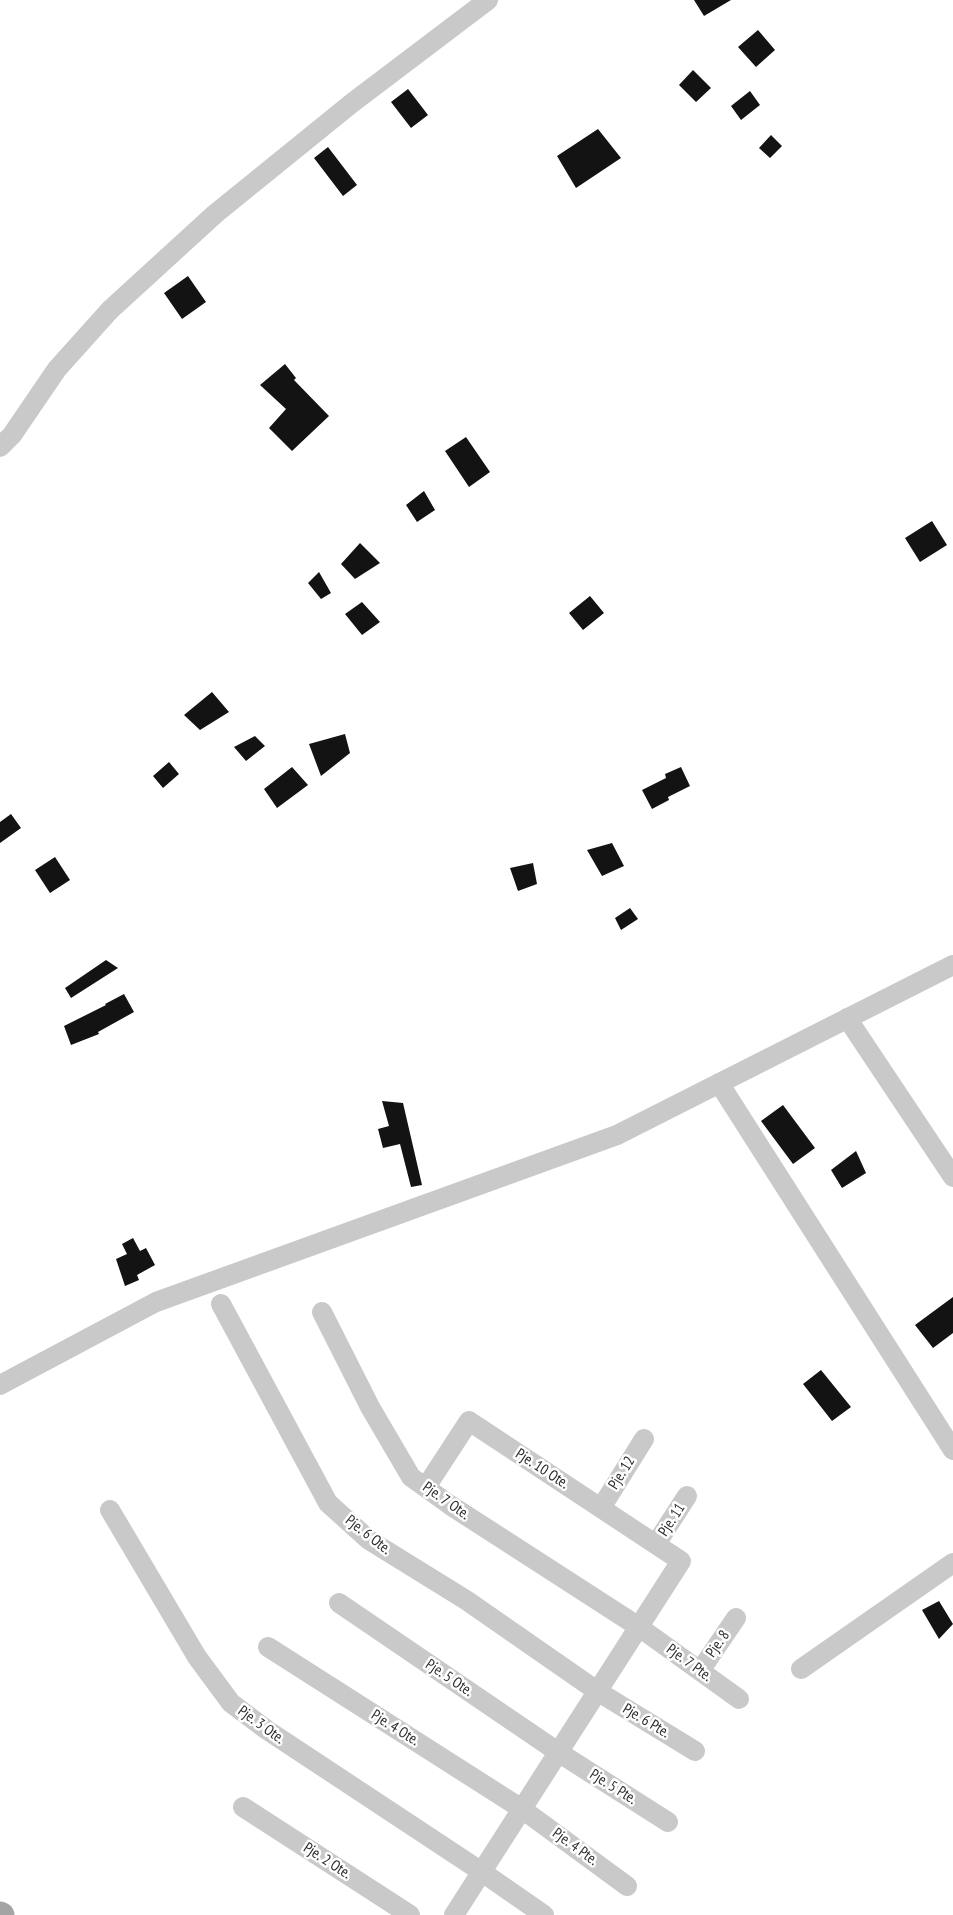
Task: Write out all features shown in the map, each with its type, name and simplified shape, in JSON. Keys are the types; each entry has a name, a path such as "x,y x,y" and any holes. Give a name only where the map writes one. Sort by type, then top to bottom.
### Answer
{"street":[{"path":"0,448 12,435 57,369 124,297 215,214 352,103 488,0"},
{"path":"0,1385 156,1302 617,1135 953,964"},
{"path":"848,1018 953,1177"},
{"path":"719,1083 953,1450"},
{"name":"Pje. 6 Ote.","path":"221,1304 328,1503 369,1540 466,1600 597,1691"},
{"name":"Pje. 7 Ote.","path":"322,1312 370,1407 412,1476 450,1506 639,1627"},
{"name":"Pje. 10 Ote.","path":"426,1487 469,1420 681,1560 639,1627"},
{"name":"Pje. 12","path":"601,1508 644,1439"},
{"name":"Pje. 11","path":"656,1544 688,1496"},
{"name":"Pje. 3 Ote.","path":"110,1510 196,1657 231,1703 267,1730 544,1915"},
{"path":"801,1669 953,1563"},
{"name":"Pje. 5 Ote.","path":"339,1603 558,1752"},
{"name":"Pje. 8","path":"700,1671 736,1618"},
{"path":"454,1915 639,1627"},
{"name":"Pje. 7 Pte.","path":"639,1627 739,1699"},
{"name":"Pje. 4 Ote.","path":"268,1647 522,1809"},
{"name":"Pje. 6 Pte.","path":"597,1691 695,1751"},
{"name":"Pje. 5 Pte.","path":"558,1752 668,1822"},
{"name":"Pje. 2 Ote.","path":"243,1807 410,1915"},
{"name":"Pje. 4 Pte.","path":"522,1809 627,1886"}],"building":[{"path":"694,0 731,0 704,16"},
{"path":"758,30 775,50 756,67 738,47"},
{"path":"693,70 711,88 696,102 679,85"},
{"path":"408,89 428,115 411,128 391,102"},
{"path":"750,91 760,105 741,120 731,106"},
{"path":"598,129 621,158 576,188 557,156"},
{"path":"771,135 782,146 770,158 759,148"},
{"path":"328,147 357,185 343,196 314,158"},
{"path":"188,276 206,302 182,319 164,293"},
{"path":"285,364 296,378 294,380 329,416 292,451 269,428 286,409 260,385"},
{"path":"466,437 490,472 469,487 445,451"},
{"path":"424,491 435,510 417,522 406,505"},
{"path":"932,521 947,545 920,562 905,538"},
{"path":"360,543 380,563 355,579 341,564"},
{"path":"319,572 331,593 321,599 308,583"},
{"path":"590,596 604,613 583,630 569,613"},
{"path":"362,602 380,622 362,635 345,614"},
{"path":"212,692 229,712 200,730 184,715"},
{"path":"345,734 350,753 321,776 309,744"},
{"path":"255,736 265,746 246,761 234,747"},
{"path":"169,762 179,774 163,788 153,776"},
{"path":"292,767 308,785 277,808 264,789"},
{"path":"681,767 690,786 668,797 669,800 652,809 642,790 666,778 665,774"},
{"path":"11,814 21,828 0,843 0,822"},
{"path":"612,843 624,866 602,876 587,850"},
{"path":"55,857 70,880 50,893 35,870"},
{"path":"533,863 537,884 518,891 510,868"},
{"path":"630,908 638,919 621,930 615,918"},
{"path":"106,960 118,968 71,998 65,988"},
{"path":"124,994 134,1012 98,1032 99,1034 71,1045 64,1026"},
{"path":"382,1101 403,1103 422,1185 411,1187 400,1144 383,1148 378,1129 389,1126"},
{"path":"783,1105 815,1148 793,1164 761,1121"},
{"path":"856,1151 866,1173 842,1188 831,1170"},
{"path":"133,1238 140,1251 146,1248 155,1265 137,1275 139,1280 125,1286 116,1259 127,1254 122,1244"},
{"path":"953,1297 953,1333 933,1348 915,1325"},
{"path":"821,1370 851,1407 832,1421 803,1384"},
{"path":"939,1601 953,1624 939,1639 922,1610"}]}
